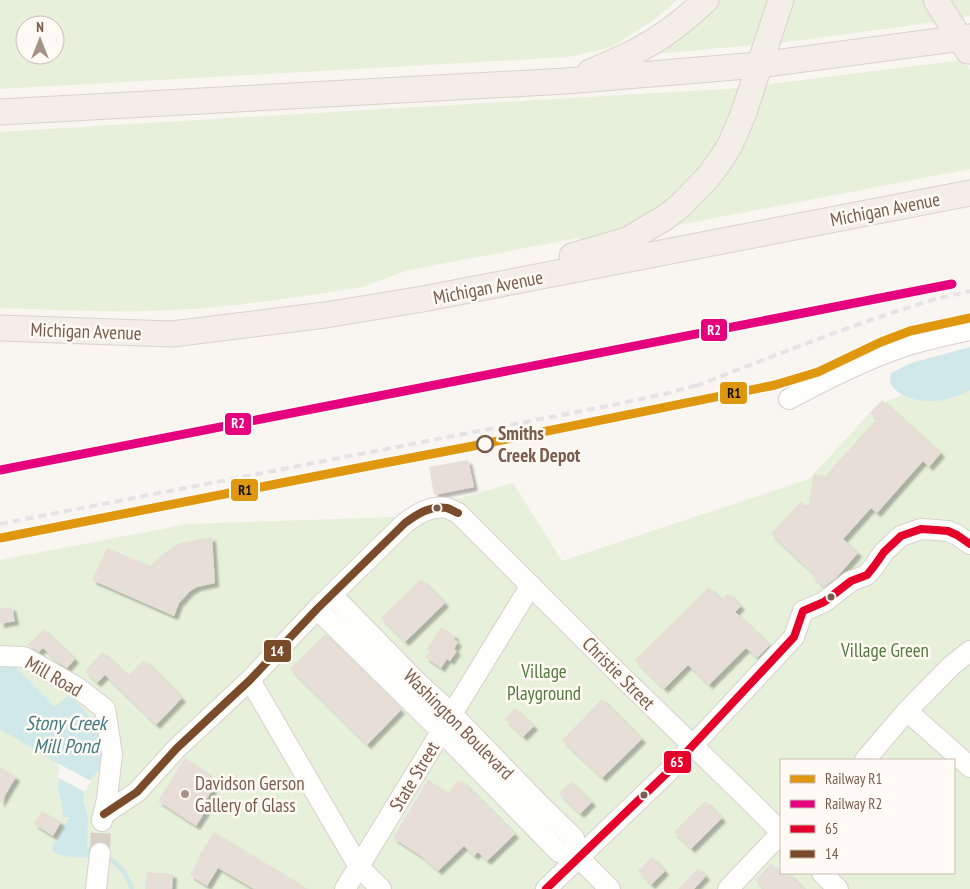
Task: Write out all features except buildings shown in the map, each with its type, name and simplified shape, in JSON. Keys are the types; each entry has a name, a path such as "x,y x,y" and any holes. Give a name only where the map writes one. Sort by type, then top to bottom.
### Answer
{"main road":[{"path":"566,81 621,59 640,49 679,24 706,0"},
{"path":"423,299 627,240 666,217 681,205 708,177 730,145 743,115 781,0"},
{"path":"936,0 967,43"},
{"path":"0,112 566,81 967,43"},
{"name":"Michigan Avenue","path":"0,328 172,334 326,315 423,299 970,193"}],"street":[{"path":"789,400 817,384 899,348 923,340 970,330"},
{"name":"Christie Street","path":"332,595 405,523 417,514 431,509 445,508 458,513 780,831"},
{"path":"546,889 668,772 794,637 803,611 824,602 851,582 867,575 884,552 901,536 920,529 948,531 970,544"},
{"name":"State Street","path":"345,889 531,585"},
{"path":"332,595 250,680 359,867 380,889"},
{"name":"Washington Boulevard","path":"332,595 574,838 578,857"},
{"name":"Washington Boulevard","path":"317,609 559,852 578,857 610,889"},
{"path":"866,759 907,711 951,666 970,651"},
{"name":"Mill Road","path":"0,656 24,657 78,688 105,709 112,754 103,820 136,792 177,748 250,680"},
{"path":"907,711 970,767"},
{"path":"728,889 780,833"},
{"path":"96,889 100,857"},
{"path":"823,874 838,889"}],"green space":[{"path":"0,0 677,0 654,20 611,47 569,57 0,89"},
{"path":"716,0 771,0 755,45 656,54"},
{"path":"790,0 927,0 935,22 780,43 778,42"},
{"path":"948,0 970,0 970,16 959,18"},
{"path":"962,60 970,70 970,169 663,228 762,85"},
{"path":"741,88 718,145 690,182 664,205 634,223 605,235 581,241 578,238 409,270 364,287 246,304 199,309 131,311 0,308 0,132"},
{"path":"970,368 970,889 0,889 0,560 188,524 396,517 513,483 562,561 809,479 877,405"}],"water":[{"path":"970,347 970,390 962,394 945,400 918,400 900,393 890,383 891,373 911,363"},
{"name":"Stony Creek Mill Pond","path":"13,665 55,707 69,695 100,727 103,761 100,769 84,788 83,800 88,817 87,847 91,847 91,858 70,857 54,853 52,848 70,817 64,817 58,787 62,766 0,729 0,667"}],"pier":[{"path":"59,764 91,781 85,792 57,777 60,767 57,766"}],"waterway":[{"path":"104,858 114,862 122,869 132,889"}],"tunnel":[{"path":"100,853 101,826"}],"railway":[{"path":"696,386 865,322 928,301 970,291"},
{"path":"0,538 775,385 818,372 881,342 910,331 970,318"},
{"path":"0,524 613,405 701,384"}],"rail line":[{"name":"R2","path":"0,470 952,284"},
{"name":"R1","path":"0,538 775,385 818,372 881,342 910,331 970,318"}],"transit line":[{"name":"14","path":"104,814 137,792 177,748 250,680 317,609 405,523 419,514 435,508 447,508 458,513"},
{"name":"65","path":"546,889 668,772 794,637 803,611 824,602 851,581 867,575 884,552 901,536 921,529 948,531 970,544"}],"place":[{"name":"Smiths Creek Depot","path":"485,444"},
{"name":"Davidson Gerson Gallery of Glass","path":"185,794"}],"park label":[{"name":"Village Green","path":"885,650"},
{"name":"Village Playground","path":"544,682"}]}
